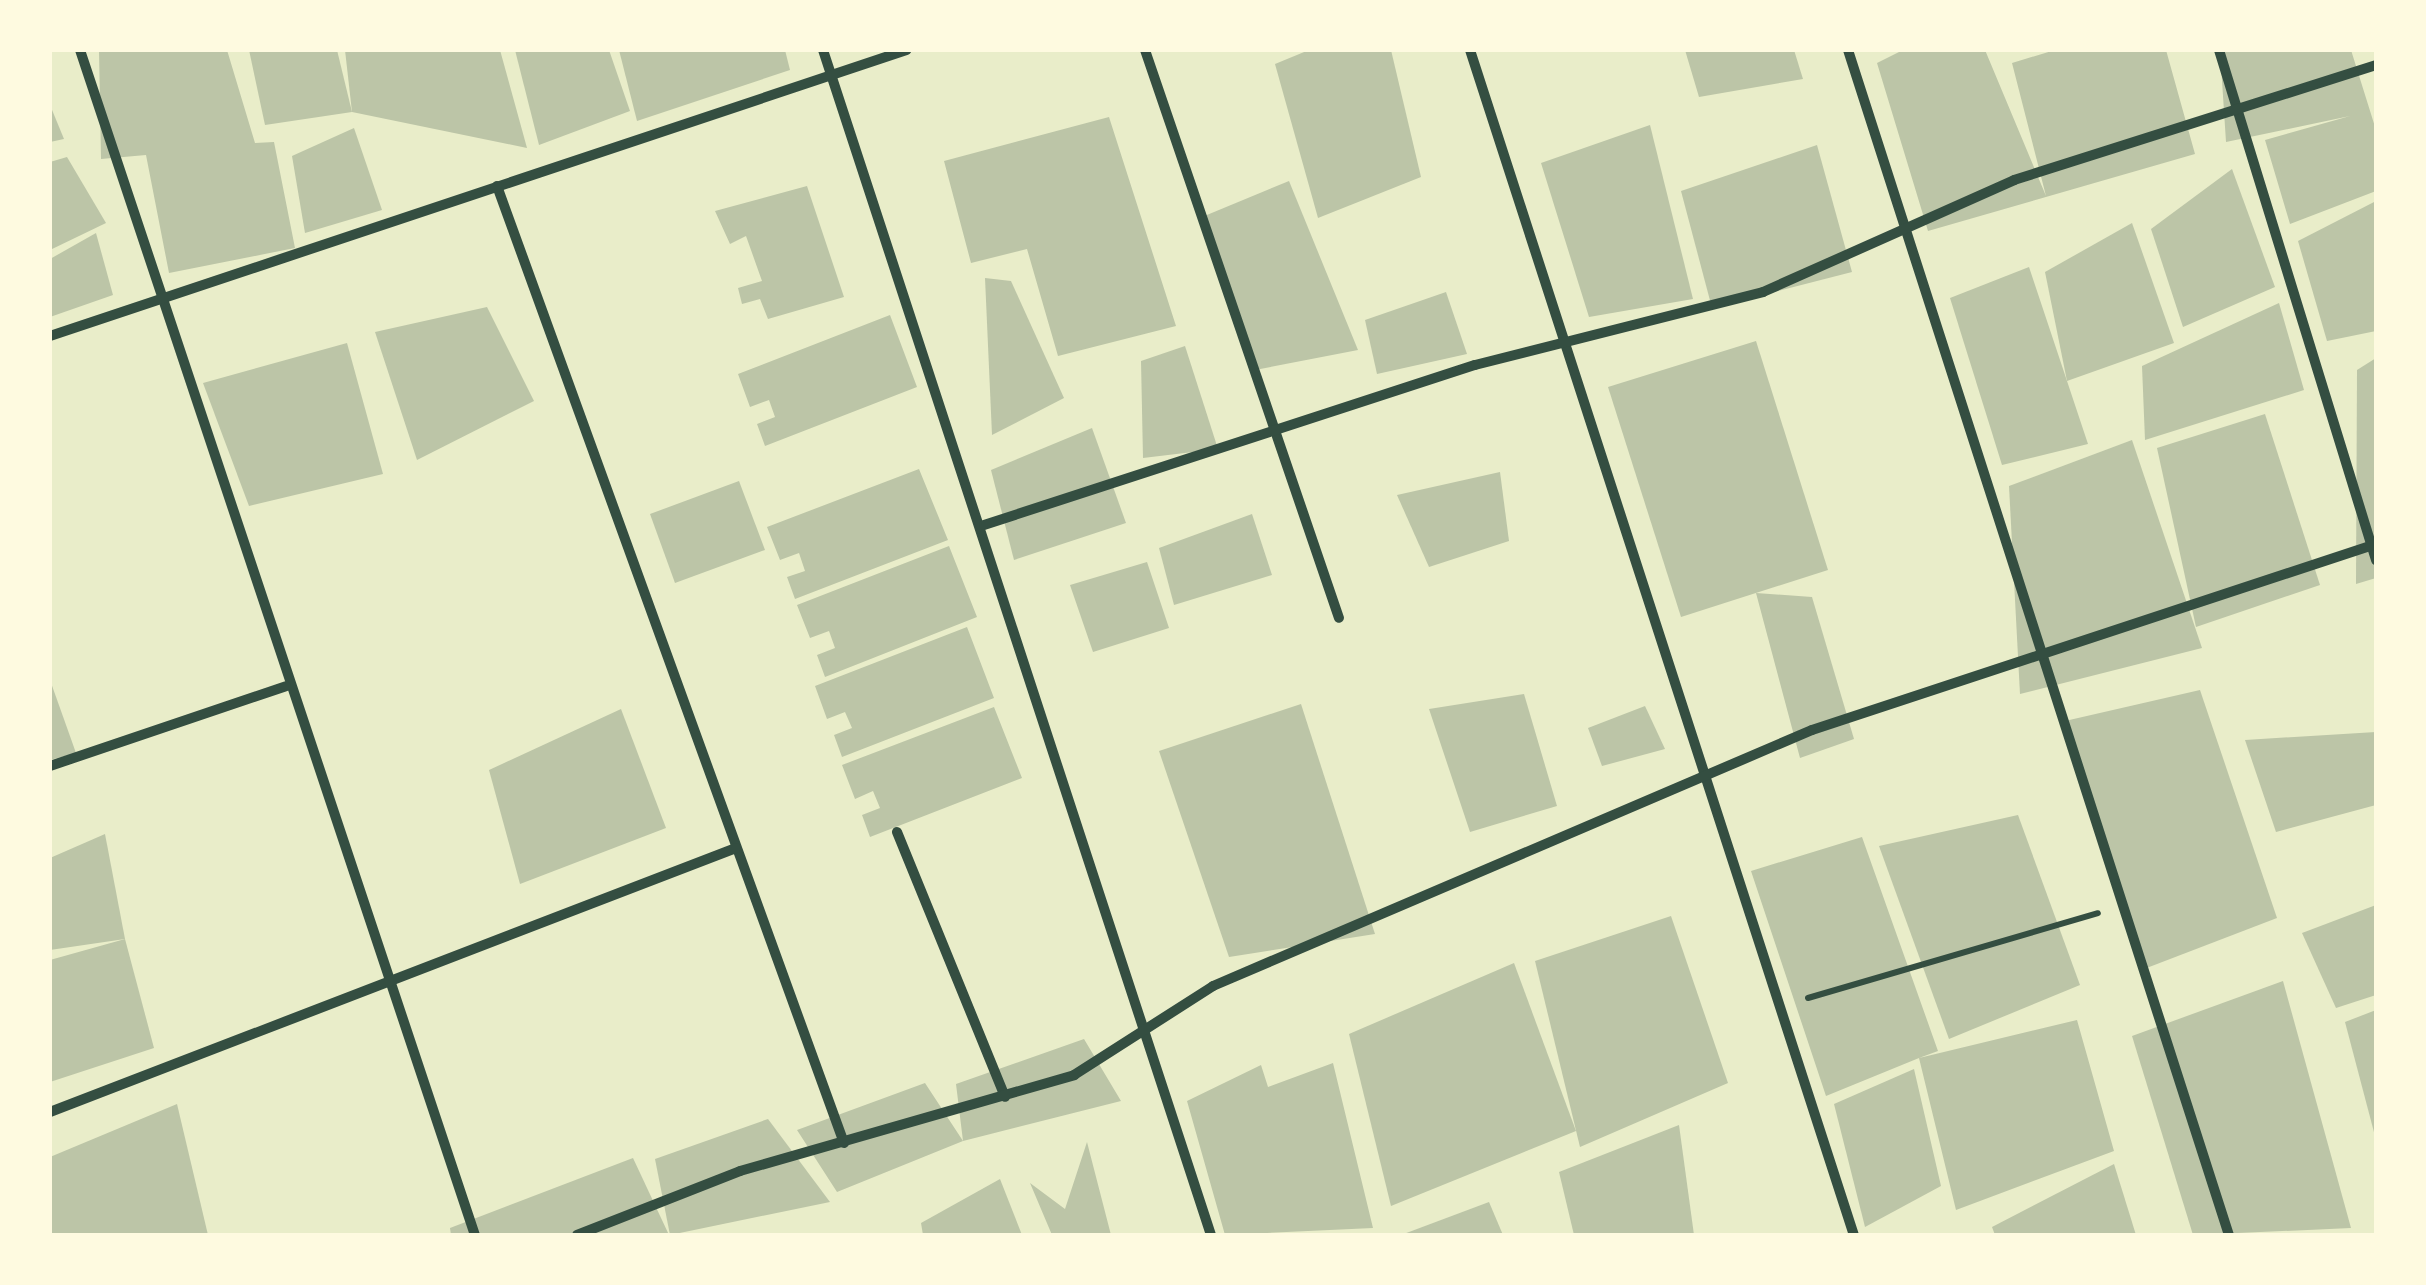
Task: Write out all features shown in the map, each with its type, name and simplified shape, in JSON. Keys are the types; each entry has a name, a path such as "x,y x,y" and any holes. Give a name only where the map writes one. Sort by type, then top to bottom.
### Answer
{"street":[{"path":"80,50 286,686 475,1235"},
{"path":"822,50 984,524 1212,1235"},
{"path":"50,336 907,50"},
{"path":"1145,50 1339,618"},
{"path":"1470,50 1854,1235"},
{"path":"1848,50 2229,1235"},
{"path":"2219,50 2376,560"},
{"path":"984,524 1564,342 1763,292 2014,180 2376,65"},
{"path":"497,186 844,1143"},
{"path":"577,1235 682,1191 1074,1075 1147,1034 1213,986 1706,776 2042,650 2374,545"},
{"path":"50,766 286,686"},
{"path":"898,832 1006,1097"},
{"path":"50,1112 736,848"}],"path":[{"path":"1780,1006 2124,906"}],"building":[{"path":"99,50 227,50 255,143 274,142 295,248 169,273 146,155 101,159"},
{"path":"249,50 337,50 352,112 265,125"},
{"path":"345,50 500,50 527,148 352,112"},
{"path":"515,50 609,50 630,111 539,145"},
{"path":"619,50 785,50 790,70 637,121"},
{"path":"1309,50 1391,50 1421,177 1318,218 1275,64"},
{"path":"1685,50 1794,50 1803,79 1699,97"},
{"path":"1903,50 1985,50 2046,196 2012,63 2055,50 2166,50 2195,154 1928,231 1877,63"},
{"path":"2220,50 2351,50 2376,130 2376,191 2290,224 2265,140 2350,116 2226,142"},
{"path":"50,105 64,139 50,142"},
{"path":"1109,117 1176,326 1058,356 1027,249 971,263 944,161"},
{"path":"1650,125 1693,299 1589,317 1541,163"},
{"path":"354,128 382,210 305,233 292,156"},
{"path":"1817,145 1852,272 1712,308 1681,191"},
{"path":"67,157 106,223 50,250 50,162"},
{"path":"2232,169 2275,287 2183,327 2151,229"},
{"path":"1289,181 1358,350 1255,370 1202,217"},
{"path":"807,186 844,297 768,319 760,299 742,304 738,288 762,281 746,236 730,244 715,211"},
{"path":"2376,201 2376,331 2327,341 2298,241"},
{"path":"2132,223 2174,343 2067,381 2045,272"},
{"path":"96,233 113,295 50,317 50,259"},
{"path":"2029,267 2088,444 2002,465 1950,298"},
{"path":"985,278 1011,281 1064,398 992,435"},
{"path":"1446,292 1467,354 1377,374 1365,320"},
{"path":"2279,303 2304,390 2145,440 2142,366"},
{"path":"487,307 534,401 417,460 375,332"},
{"path":"890,315 917,387 765,446 757,424 775,417 769,400 750,407 738,374"},
{"path":"1756,341 1828,570 1681,617 1608,387"},
{"path":"347,343 383,474 249,506 203,383"},
{"path":"1185,346 1218,449 1143,458 1141,361"},
{"path":"2376,358 2376,578 2356,584 2357,370"},
{"path":"2265,414 2320,585 2196,627 2157,448"},
{"path":"1092,428 1126,523 1014,560 991,470"},
{"path":"2132,440 2202,648 2020,694 2009,486"},
{"path":"919,469 948,540 795,599 787,577 805,571 799,553 780,560 767,527"},
{"path":"1500,472 1509,541 1429,567 1397,495"},
{"path":"739,481 765,550 675,583 650,514"},
{"path":"1252,514 1272,575 1174,605 1159,548"},
{"path":"949,546 977,617 825,677 817,655 835,648 829,631 810,638 797,605"},
{"path":"1147,562 1169,628 1093,652 1070,585"},
{"path":"1756,593 1812,597 1854,739 1800,758"},
{"path":"967,627 994,698 842,757 834,735 852,728 845,712 827,719 815,686"},
{"path":"50,680 76,753 50,760"},
{"path":"2200,690 2277,918 2144,969 2065,721"},
{"path":"1524,694 1557,806 1470,832 1429,709"},
{"path":"1301,704 1375,934 1229,957 1159,751"},
{"path":"1645,706 1665,749 1602,766 1588,728"},
{"path":"994,707 1022,778 870,837 862,815 880,808 873,791 855,799 842,765"},
{"path":"621,709 666,828 520,884 489,770"},
{"path":"2376,732 2376,805 2276,832 2245,740"},
{"path":"2018,815 2080,985 1949,1039 1879,846"},
{"path":"105,834 125,939 50,950 50,858"},
{"path":"1862,837 1938,1051 1826,1096 1751,871"},
{"path":"2376,905 2376,995 2336,1008 2302,933"},
{"path":"1671,916 1728,1083 1580,1147 1535,961"},
{"path":"125,939 154,1048 50,1082 50,960"},
{"path":"1514,963 1576,1131 1391,1206 1349,1034"},
{"path":"2283,981 2351,1228 2193,1235 2132,1036"},
{"path":"2376,1010 2376,1135 2375,1136 2345,1022"},
{"path":"2077,1020 2114,1151 1956,1210 1919,1058"},
{"path":"1084,1039 1121,1101 963,1141 956,1084"},
{"path":"1333,1063 1373,1228 1225,1235 1187,1101 1261,1065 1268,1087"},
{"path":"1914,1069 1941,1186 1865,1227 1834,1104"},
{"path":"925,1083 963,1141 837,1192 797,1130"},
{"path":"177,1104 208,1235 50,1235 50,1157"},
{"path":"768,1119 830,1202 670,1235 655,1159"},
{"path":"1679,1125 1694,1235 1574,1235 1559,1172"},
{"path":"1087,1142 1111,1235 1052,1235 1030,1183 1065,1209"},
{"path":"633,1158 669,1235 451,1235 450,1228"},
{"path":"2114,1164 2136,1235 1995,1235 1992,1227"},
{"path":"1000,1179 1022,1235 923,1235 921,1223"},
{"path":"1489,1202 1503,1235 1401,1235"}]}
